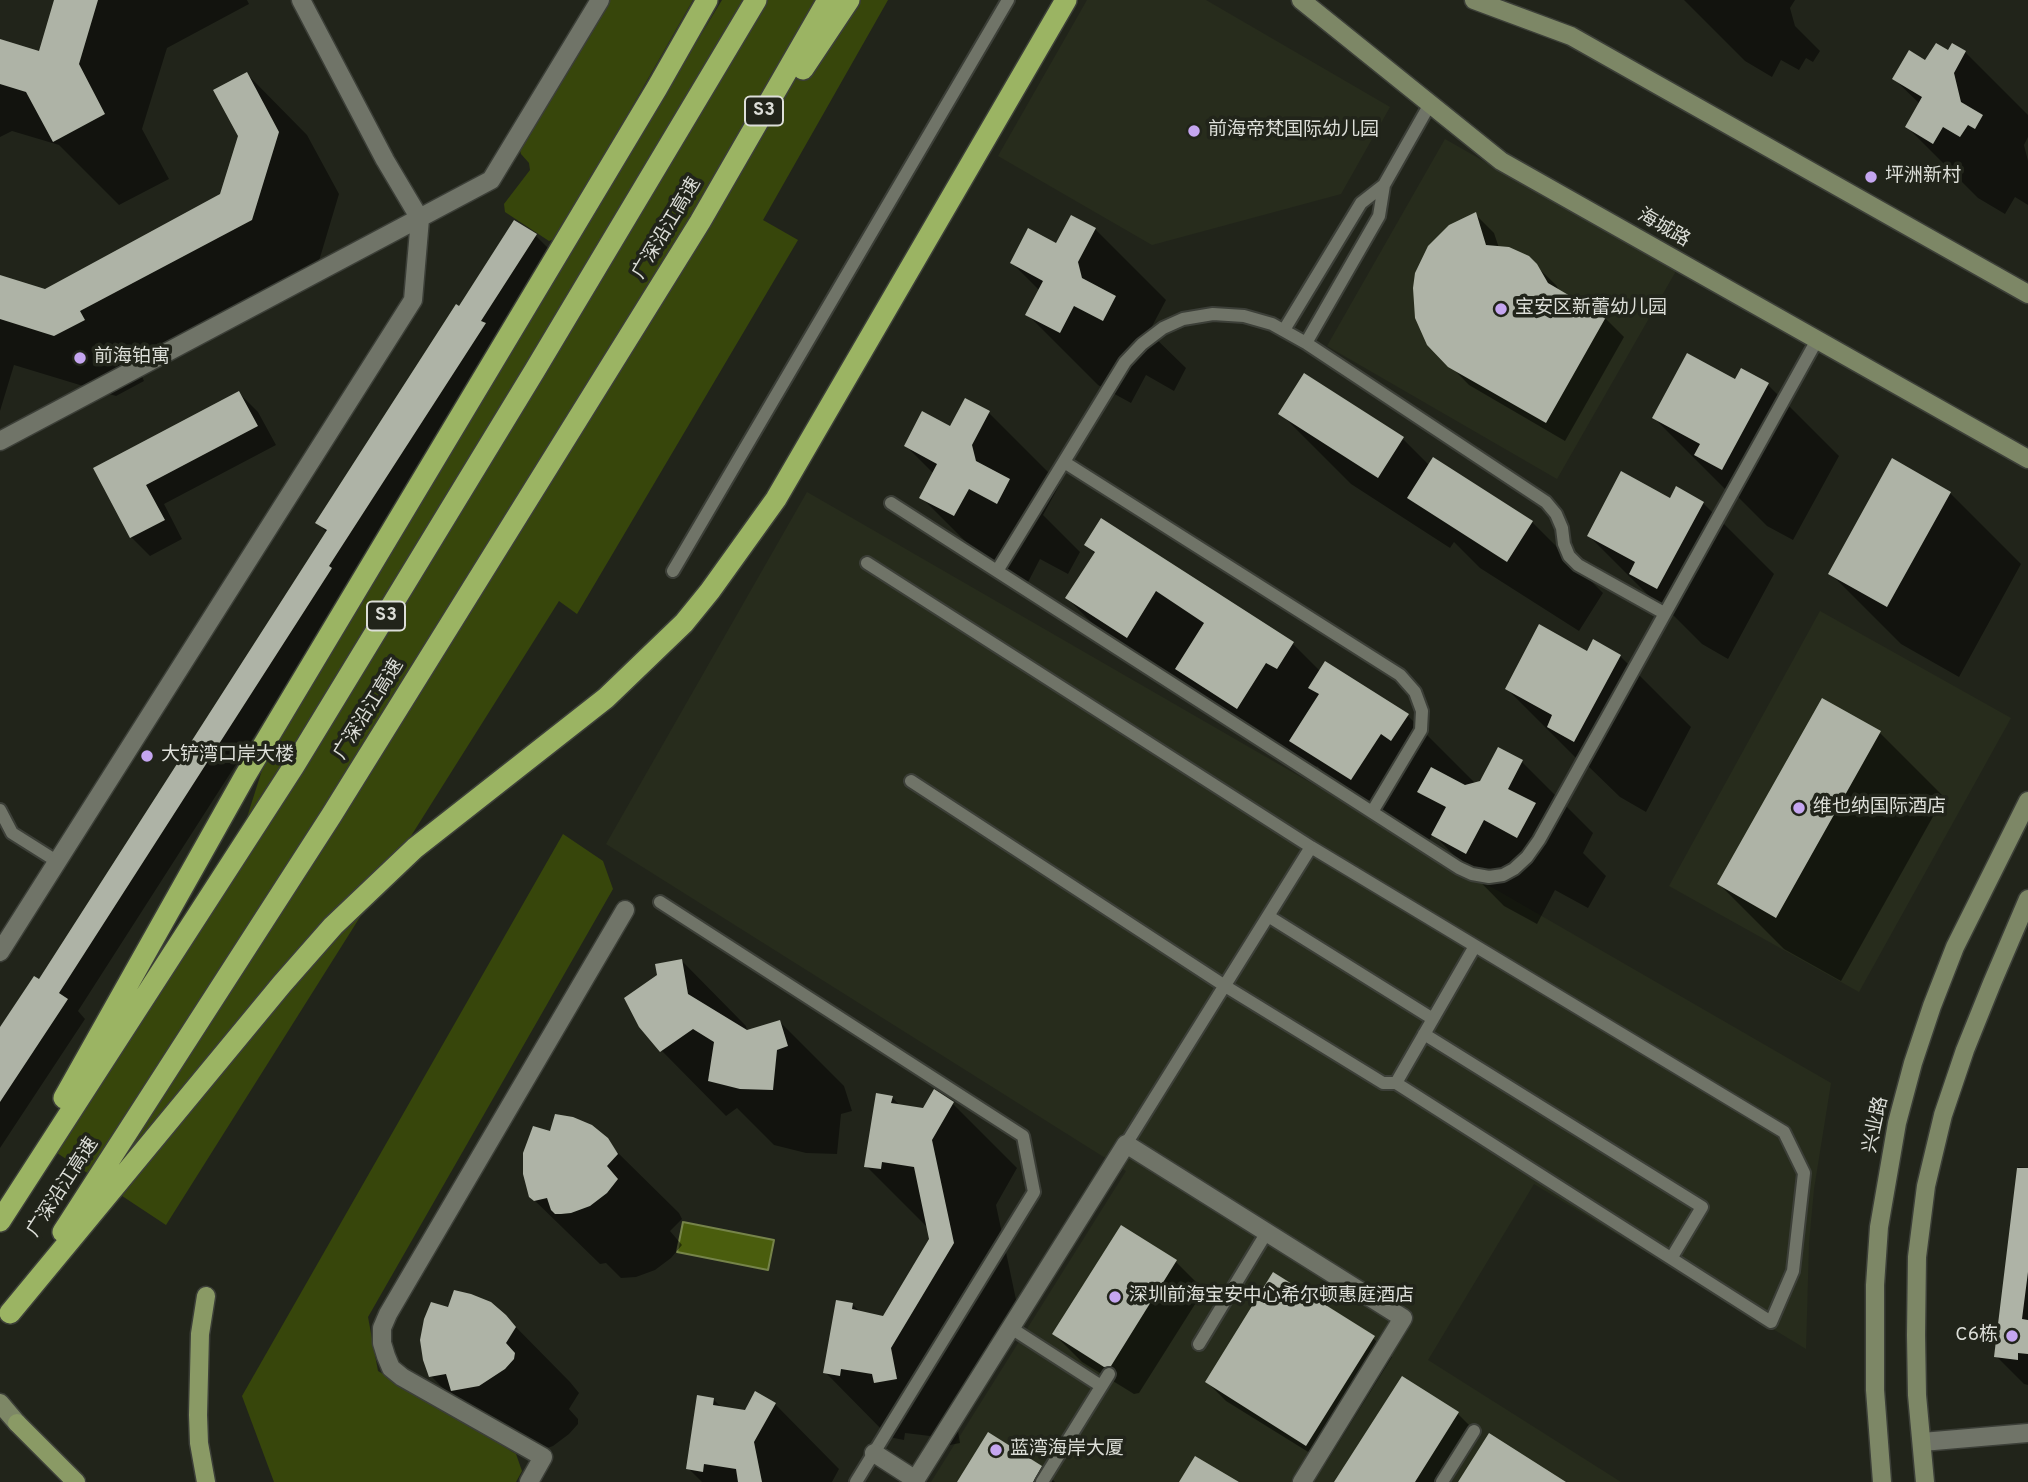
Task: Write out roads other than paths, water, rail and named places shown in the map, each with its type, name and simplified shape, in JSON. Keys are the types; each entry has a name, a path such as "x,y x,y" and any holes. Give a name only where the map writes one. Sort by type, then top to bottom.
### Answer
{"highway":[{"path":"0,1213 244,776 657,88 707,0"},
{"name":"广深沿江高速","path":"0,1221 301,755 536,370 756,0"},
{"name":"广深沿江高速","path":"5,1320 331,816 700,222 828,0"},
{"path":"700,222 849,0"},
{"path":"5,1320 333,926 415,848 606,698 684,623 710,591 776,499 1066,0"}],"main road":[{"name":"海城路","path":"1301,0 1501,161 2028,459"},
{"path":"1474,0 1571,36 2028,294"},
{"name":"兴业路","path":"1882,1482 1875,1390 1875,1285 1879,1227 1897,1123 1917,1052 1955,947 2028,801"},
{"path":"1925,1482 1917,1395 1917,1257 1926,1186 1943,1115 1965,1049 2028,900"},
{"path":"206,1296 200,1334 198,1415 199,1443 206,1482"},
{"path":"0,1403 76,1482"}],"street":[{"path":"0,952 413,300 420,219 385,160 300,0"},
{"path":"0,441 491,180 600,0"},
{"path":"528,1482 543,1457 402,1377 391,1368 386,1356 382,1343 382,1328 387,1314 625,910"},
{"path":"874,1453 915,1481 1126,1144 1403,1318 1302,1482"},
{"path":"1922,1442 2028,1433"}],"lane":[{"path":"673,571 1008,0"},
{"path":"1306,342 1379,216 1384,185 1430,104"},
{"path":"1284,330 1360,203 1384,185"},
{"path":"997,571 1125,362 1163,328 1183,319 1213,314 1244,316 1272,324 1306,342 1546,502 1556,514 1569,556 1578,565 1664,612"},
{"path":"891,503 1459,868 1489,877 1503,875 1527,857 1539,840 1817,340"},
{"path":"1065,461 1400,676 1415,692 1422,711 1421,730 1372,812"},
{"path":"867,564 1311,847 1784,1132 1804,1174 1793,1271 1771,1322 1396,1083 1383,1083 1224,986 911,781"},
{"path":"0,810 12,833 58,862"},
{"path":"1126,1144 1311,847"},
{"path":"660,902 1023,1136 1034,1192 856,1482"},
{"path":"1268,916 1433,1019"},
{"path":"1396,1083 1475,946"},
{"path":"1424,1034 1702,1207 1672,1257"},
{"path":"1199,1344 1267,1232"},
{"path":"1011,1328 1101,1386"},
{"path":"1042,1482 1109,1374"},
{"path":"1442,1482 1474,1431"}],"place":[{"name":"前海帝梵国际幼儿园","path":"1194,131"},
{"name":"坪洲新村","path":"1871,177"},
{"name":"宝安区新蕾幼儿园","path":"1501,309"},
{"name":"前海铂寓","path":"80,358"},
{"name":"大铲湾口岸大楼","path":"147,756"},
{"name":"维也纳国际酒店","path":"1799,808"},
{"name":"深圳前海宝安中心希尔顿惠庭酒店","path":"1115,1297"},
{"name":"C6栋","path":"2012,1336"},
{"name":"蓝湾海岸大厦","path":"996,1450"}]}
